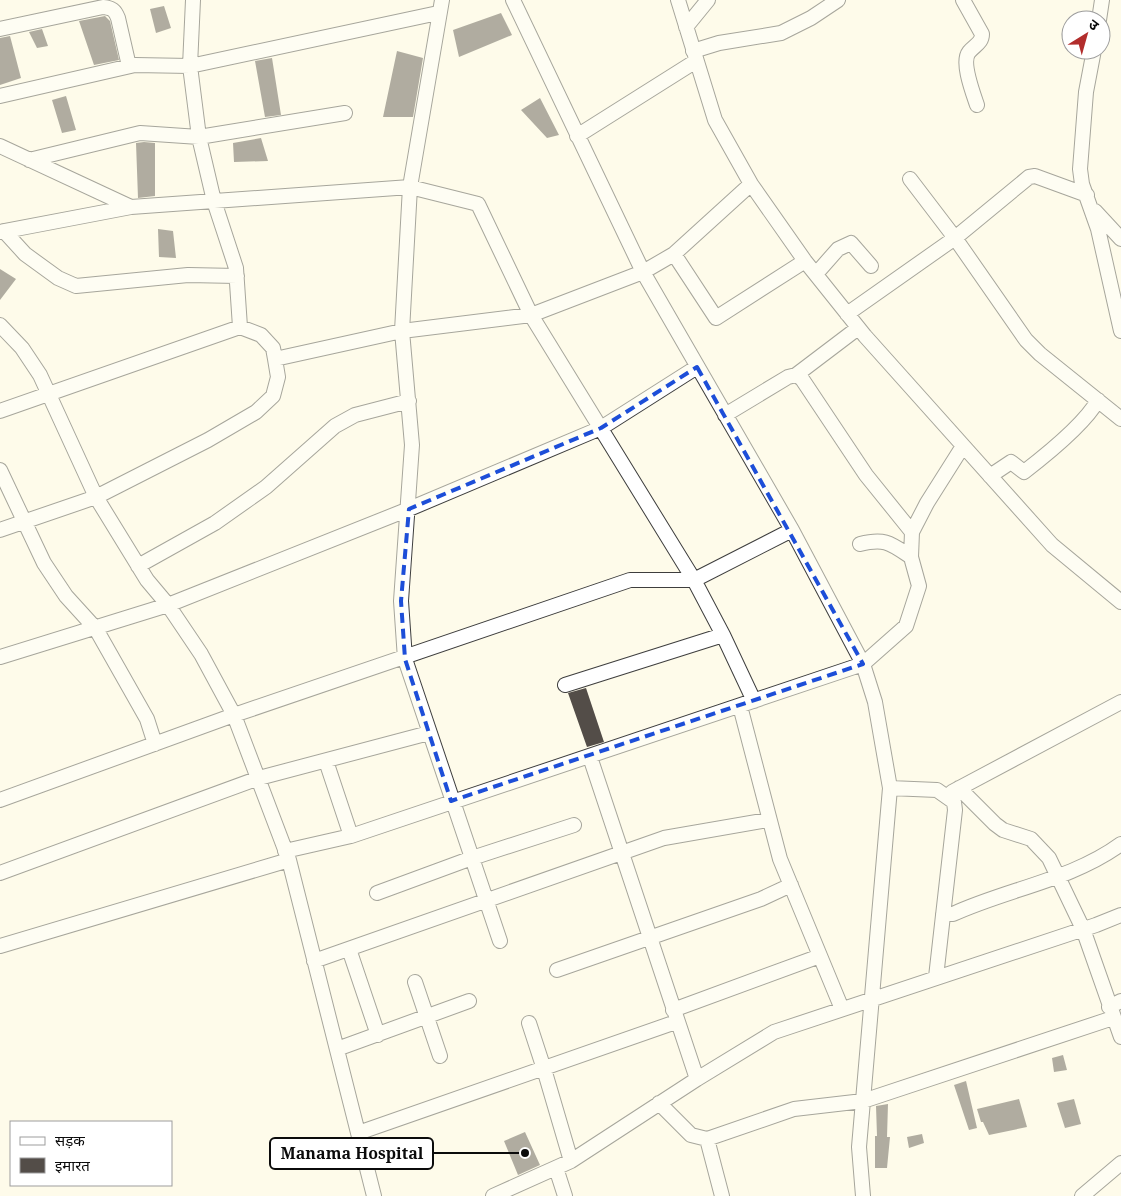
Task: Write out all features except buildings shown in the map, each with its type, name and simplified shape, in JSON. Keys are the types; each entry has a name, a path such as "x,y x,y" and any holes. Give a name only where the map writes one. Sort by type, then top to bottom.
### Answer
{"street":[{"path":"193,0 190,66 199,137 214,201 236,268 240,327"},
{"path":"513,0 643,272 792,530 863,664 875,702 890,788 859,1147 863,1196"},
{"path":"678,0 714,120 751,184 805,262 858,328 1052,545 1121,602"},
{"path":"686,27 708,0"},
{"path":"577,136 694,56 719,43 781,33 811,18 838,0"},
{"path":"963,0 982,34 979,43 967,53 966,59 966,68 977,105"},
{"path":"0,29 103,7 111,8 118,18 130,66"},
{"path":"0,96 130,66 190,66 440,7 410,187 402,331 412,445 409,509 401,600 405,659 451,801 500,941"},
{"path":"1092,60 1086,92 1080,169 1082,184 1093,209 1121,331"},
{"path":"29,160 140,133 199,137 346,113"},
{"path":"0,146 131,207"},
{"path":"847,314 955,238 1029,177 1035,176 1087,195"},
{"path":"910,180 955,238 1026,340 1040,354 1121,419"},
{"path":"276,359 402,331 531,316 643,272 674,254 751,184"},
{"path":"2,232 131,207 410,187 478,204 531,316 694,580 724,635 754,702"},
{"path":"1093,209 1121,239"},
{"path":"2,232 25,254 58,278 76,286 188,275 237,276"},
{"path":"816,274 838,249 851,243 871,266"},
{"path":"674,254 716,318 805,262"},
{"path":"0,325 22,348 49,394 96,497 147,580 168,606 201,654 234,715 287,856 374,1196"},
{"path":"0,411 240,327 261,335 273,348 276,359 278,377 273,396 256,412 208,440 96,497 0,530"},
{"path":"725,415 788,377 796,375 858,328"},
{"path":"0,657 168,606 409,509 601,428 697,367"},
{"path":"796,375 802,379 866,475 912,532"},
{"path":"990,476 1011,462 1024,472 1093,410 1098,400"},
{"path":"138,566 215,523 258,492 335,426 355,415 409,401"},
{"path":"0,946 351,836 863,664 906,626 919,586 911,557 912,532 927,503 963,446"},
{"path":"0,470 44,563 66,596 96,629 147,719 155,744"},
{"path":"0,800 234,715 405,659 630,580 694,580 792,530"},
{"path":"860,544 877,540 890,543 911,557"},
{"path":"565,685 724,635"},
{"path":"890,788 953,791 1121,702"},
{"path":"740,706 768,820 780,858 842,1009"},
{"path":"0,873 259,778 429,733"},
{"path":"590,757 696,1079"},
{"path":"326,761 351,836"},
{"path":"953,791 1003,830 1031,839 1037,843 1049,858 1083,929 1114,1008 1121,1037"},
{"path":"936,977 955,810 953,791"},
{"path":"314,961 664,838 768,820"},
{"path":"377,893 472,858 574,825"},
{"path":"943,914 953,914 1057,875 1107,854 1121,844"},
{"path":"557,970 761,899 790,885"},
{"path":"493,1196 571,1161 696,1079 774,1032 1121,915"},
{"path":"349,949 378,1034"},
{"path":"358,1133 544,1069 820,956"},
{"path":"414,982 440,1056"},
{"path":"337,1049 469,1001"},
{"path":"659,1103 692,1135 707,1139 794,1109 863,1102 1114,1008"},
{"path":"528,1023 544,1069 571,1161"},
{"path":"707,1139 722,1196"},
{"path":"1082,1196 1121,1163"},
{"path":"556,1168 565,1196"}],"highlighted area":[{"path":"697,367 863,664 451,801 405,659 401,601 409,509 601,428"}],"place":[{"name":"Manama Hospital","path":"525,1153"}]}
